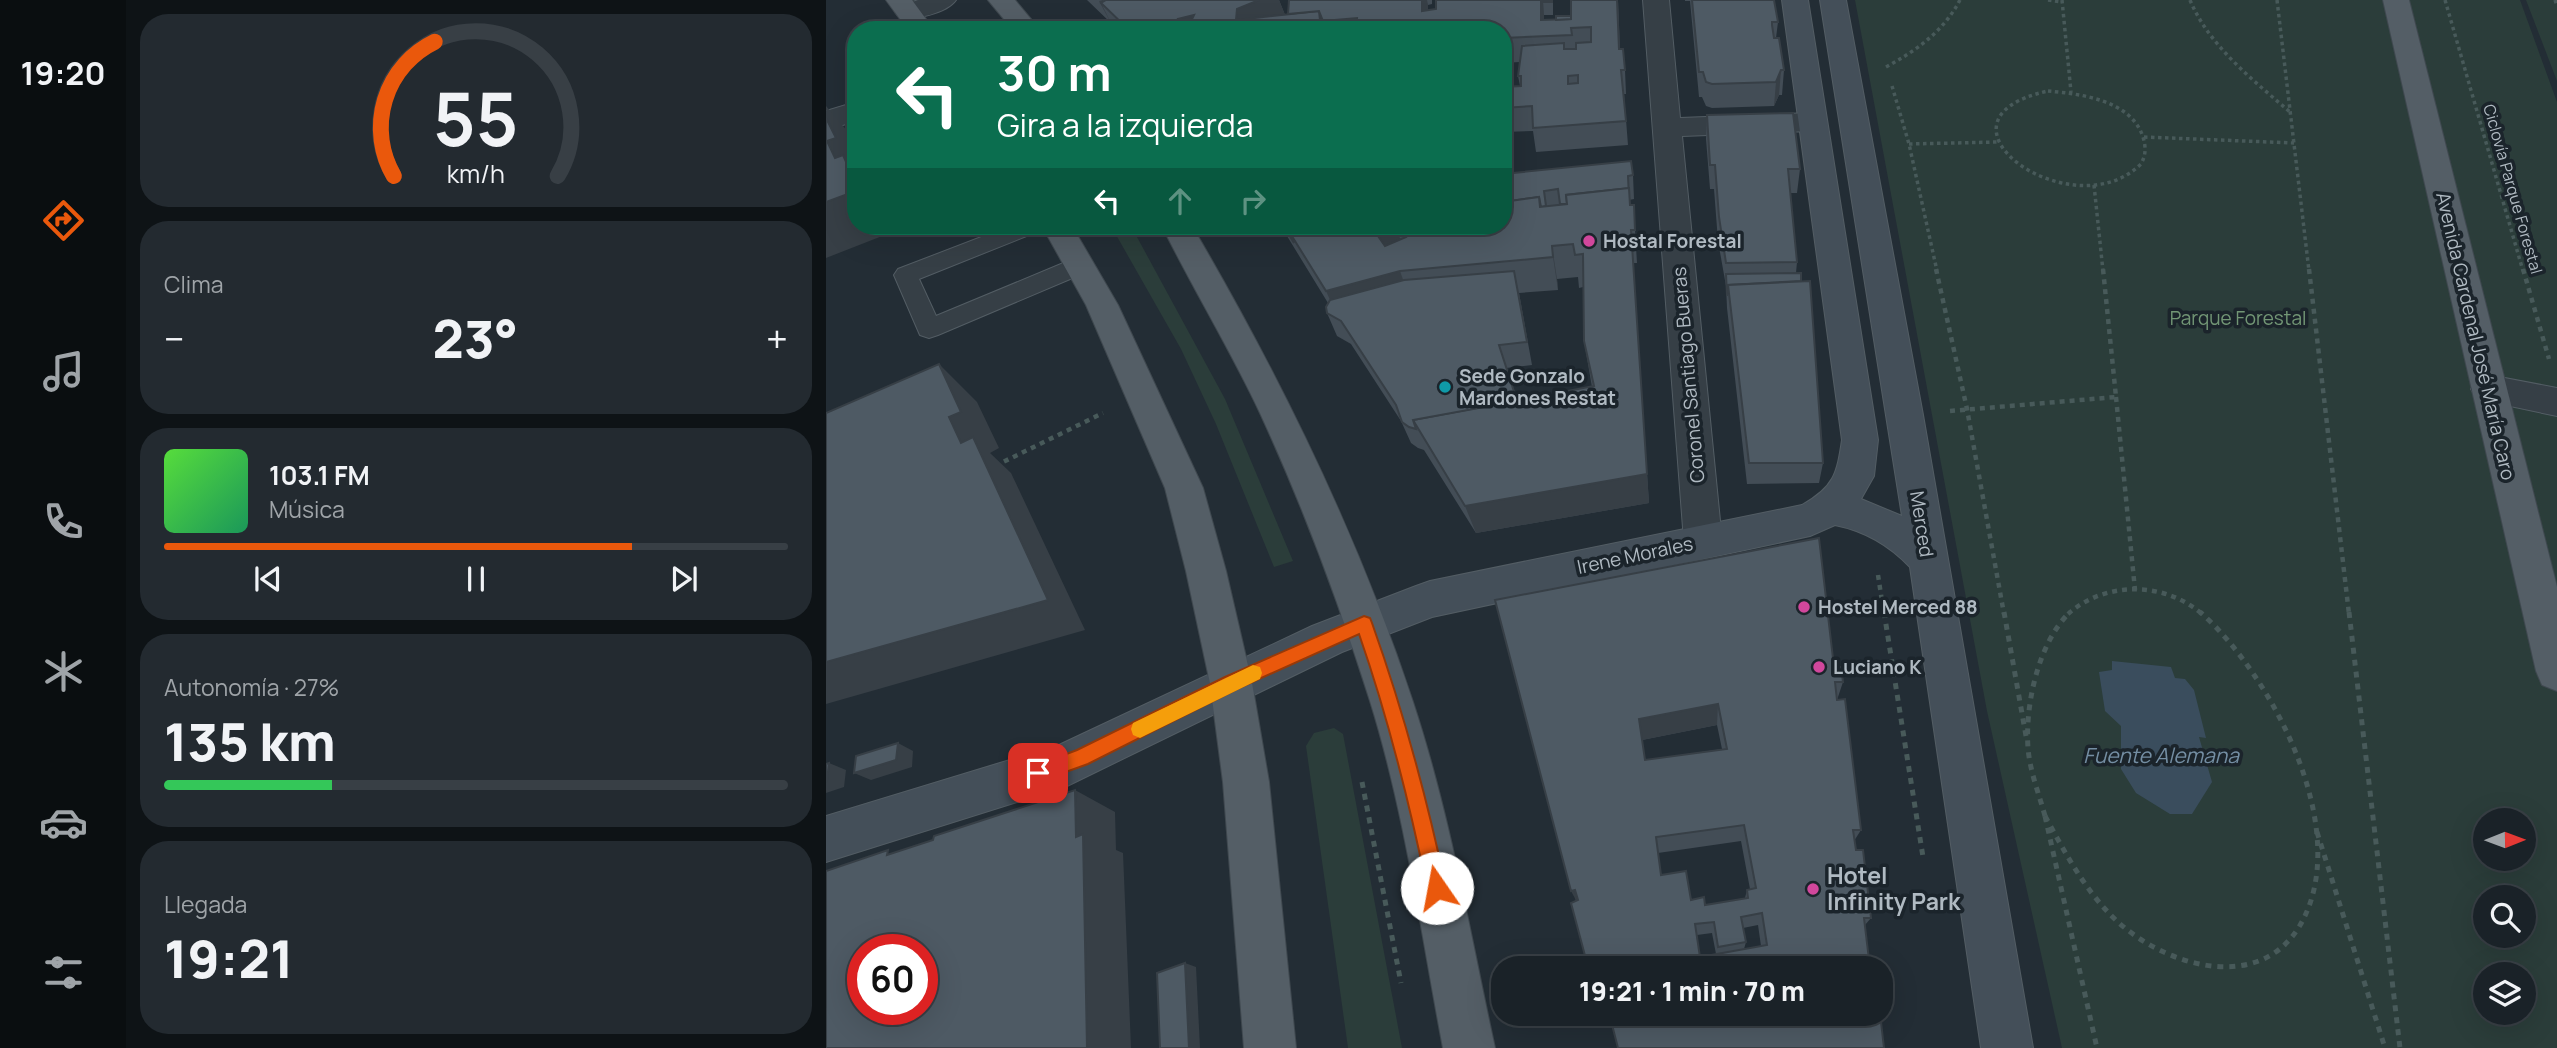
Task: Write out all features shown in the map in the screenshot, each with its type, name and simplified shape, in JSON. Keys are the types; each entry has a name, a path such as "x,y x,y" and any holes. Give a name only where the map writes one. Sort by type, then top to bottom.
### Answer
{"main road":[{"path":"1001,0 1019,21"},
{"path":"1795,0 1811,122"},
{"name":"Merced","path":"1833,0 1905,415 2007,1048"},
{"name":"Avenida Cardenal José María Caro","path":"2396,0 2557,671"},
{"name":"Irene Morales","path":"826,839 1065,765 1231,683 1364,623 1430,600 1703,541 1784,527 1810,520 1832,508 1855,476 1860,458 1860,440 1811,122"},
{"path":"1063,235 1081,265 1184,488 1206,571 1231,683 1246,782 1270,1048"},
{"path":"1182,235 1238,334 1278,414 1313,492 1364,623 1392,703 1420,808 1469,1048"},
{"path":"1832,508 1881,521 1914,545 1928,560"}],"street":[{"path":"910,14 943,0"},
{"name":"Coronel Santiago Bueras","path":"1656,0 1703,541"},
{"path":"826,121 847,114"},
{"path":"1667,128 1811,122"},
{"path":"2488,389 2555,387"}],"lane":[{"path":"1008,235 906,275 929,329 1081,265"}],"path":[{"path":"1886,67 1936,36 1949,22 1960,0"},
{"path":"2048,0 2062,1 2071,92"},
{"path":"2190,0 2203,24 2249,77 2290,112"},
{"path":"2277,0 2400,1048"},
{"name":"Ciclovía Parque Forestal","path":"2445,0 2555,387"},
{"path":"2555,0 2557,6"},
{"path":"2071,92 2095,98 2116,108 2133,121 2144,137 2146,150 2142,163 2131,174 2094,185 2070,184 2046,179 2024,169 2008,156 1998,142 1995,127 1999,114 2011,103 2038,93 2071,92"},
{"path":"2144,137 2294,143"},
{"path":"1998,142 1909,144 1967,409 2027,743 2097,1048"},
{"path":"2094,185 2135,590"},
{"path":"994,466 1142,394"},
{"path":"1905,415 2116,397"},
{"path":"2027,743 2031,698 2043,656 2059,626 2078,603 2098,593 2135,590 2161,592 2186,602 2212,620 2254,670 2273,702 2291,744 2306,783 2316,826 2385,1048"},
{"path":"2045,816 2094,900 2121,926 2154,949 2184,961 2234,968 2269,959 2298,928 2316,870 2316,826"}],"green space":[{"name":"Parque Forestal","path":"1855,0 2520,0 2557,102 2557,1048 2062,1048 1987,711"},
{"path":"2526,0 2557,0 2557,81"},
{"path":"1116,235 1136,235 1225,399 1293,561 1274,567 1216,424 1181,349"},
{"path":"1334,728 1343,734 1402,1048 1348,1048 1306,746 1314,733"}],"water":[{"name":"Fuente Alemana","path":"2112,661 2171,667 2175,678 2185,679 2194,690 2206,738 2199,737 2212,782 2192,814 2170,814 2136,793 2121,769 2121,726 2105,711 2099,672 2112,670"}],"building":[{"path":"1106,0 1259,0 1237,9 1236,20 1319,11 1320,21 1191,21 1194,15 1178,19 1179,21 1120,21 1101,3"},
{"path":"1289,0 1422,0 1422,11 1436,9 1436,0 1541,0 1541,20 1571,19 1571,0 1617,0 1619,49 1623,49 1625,70 1621,70 1626,121 1533,128 1532,106 1512,107 1512,86 1521,86 1521,76 1518,76 1522,46 1564,43 1564,49 1576,49 1576,43 1591,42 1591,27 1571,28 1572,35 1512,38 1512,21 1357,21 1357,18 1323,21 1319,11 1288,14","holes":["1578,75 1578,83 1568,84 1568,76"]},
{"path":"1692,0 1774,0 1778,22 1772,22 1772,25 1774,38 1779,38 1784,70 1781,70 1776,82 1706,82 1703,72 1699,72"},
{"path":"1556,16 1571,16 1571,19 1556,20"},
{"path":"1793,113 1800,169 1788,169 1797,262 1726,263 1715,165 1710,165 1707,115"},
{"path":"826,118 836,138 827,141 835,158 843,155 847,164 847,194 826,202"},
{"path":"1631,161 1633,175 1628,176 1629,188 1566,195 1567,204 1560,204 1558,189 1544,191 1546,206 1541,207 1539,197 1512,201 1512,173"},
{"path":"1629,188 1630,205 1634,205 1635,230 1631,230 1647,474 1465,506 1413,420 1594,386 1584,341 1583,254 1575,255 1573,244 1552,246 1553,257 1400,271 1326,291 1291,235 1377,235 1385,246 1406,237 1405,235 1512,235 1512,201 1539,197 1540,207 1567,204 1566,195"},
{"name":"Sede Gonzalo Mardones Restat","path":"1514,271 1527,342 1499,345 1517,401 1413,420 1416,429 1402,422 1396,405 1341,321 1327,313 1326,307 1330,300 1404,280"},
{"path":"1801,273 1801,281 1728,285 1727,296 1726,274"},
{"path":"1810,281 1823,463 1749,463 1728,285"},
{"path":"939,364 961,412 949,417 961,443 973,437 1048,600 826,662 826,413"},
{"path":"1819,538 1834,667 1841,667 1843,682 1835,682 1837,700 1845,699 1861,830 1853,830 1856,850 1863,850 1871,918 1864,918 1869,956 1706,956 1767,945 1762,913 1741,917 1746,942 1718,947 1714,922 1695,924 1700,956 1585,956 1571,903 1578,900 1575,890 1571,891 1495,600","holes":["1718,704 1727,749 1645,760 1639,719","1744,825 1756,888 1747,890 1748,898 1705,905 1704,897 1691,900 1686,871 1661,875 1656,837"]},
{"path":"898,743 896,760 854,773 856,756"},
{"path":"829,763 827,780 826,781 826,764"},
{"path":"1075,790 1076,837 1083,834 1087,1048 826,1048 826,871 888,850 887,855 933,840 934,836"},
{"path":"1185,963 1189,1048 1160,1048 1157,973"},
{"path":"1612,1026 1881,1026 1884,1048 1618,1048"}],"slow traffic":[{"path":"1140,729 1253,673"}],"place":[{"name":"Hostal Forestal","path":"1589,241"},
{"name":"Sede Gonzalo Mardones Restat","path":"1445,387"},
{"name":"Hostel Merced 88","path":"1804,607"},
{"name":"Luciano K","path":"1819,667"},
{"name":"Hotel Infinity Park","path":"1813,889"}],"route":[{"path":"1038,773 1065,765 1231,683 1364,623 1392,703 1420,808 1437,888"}]}
